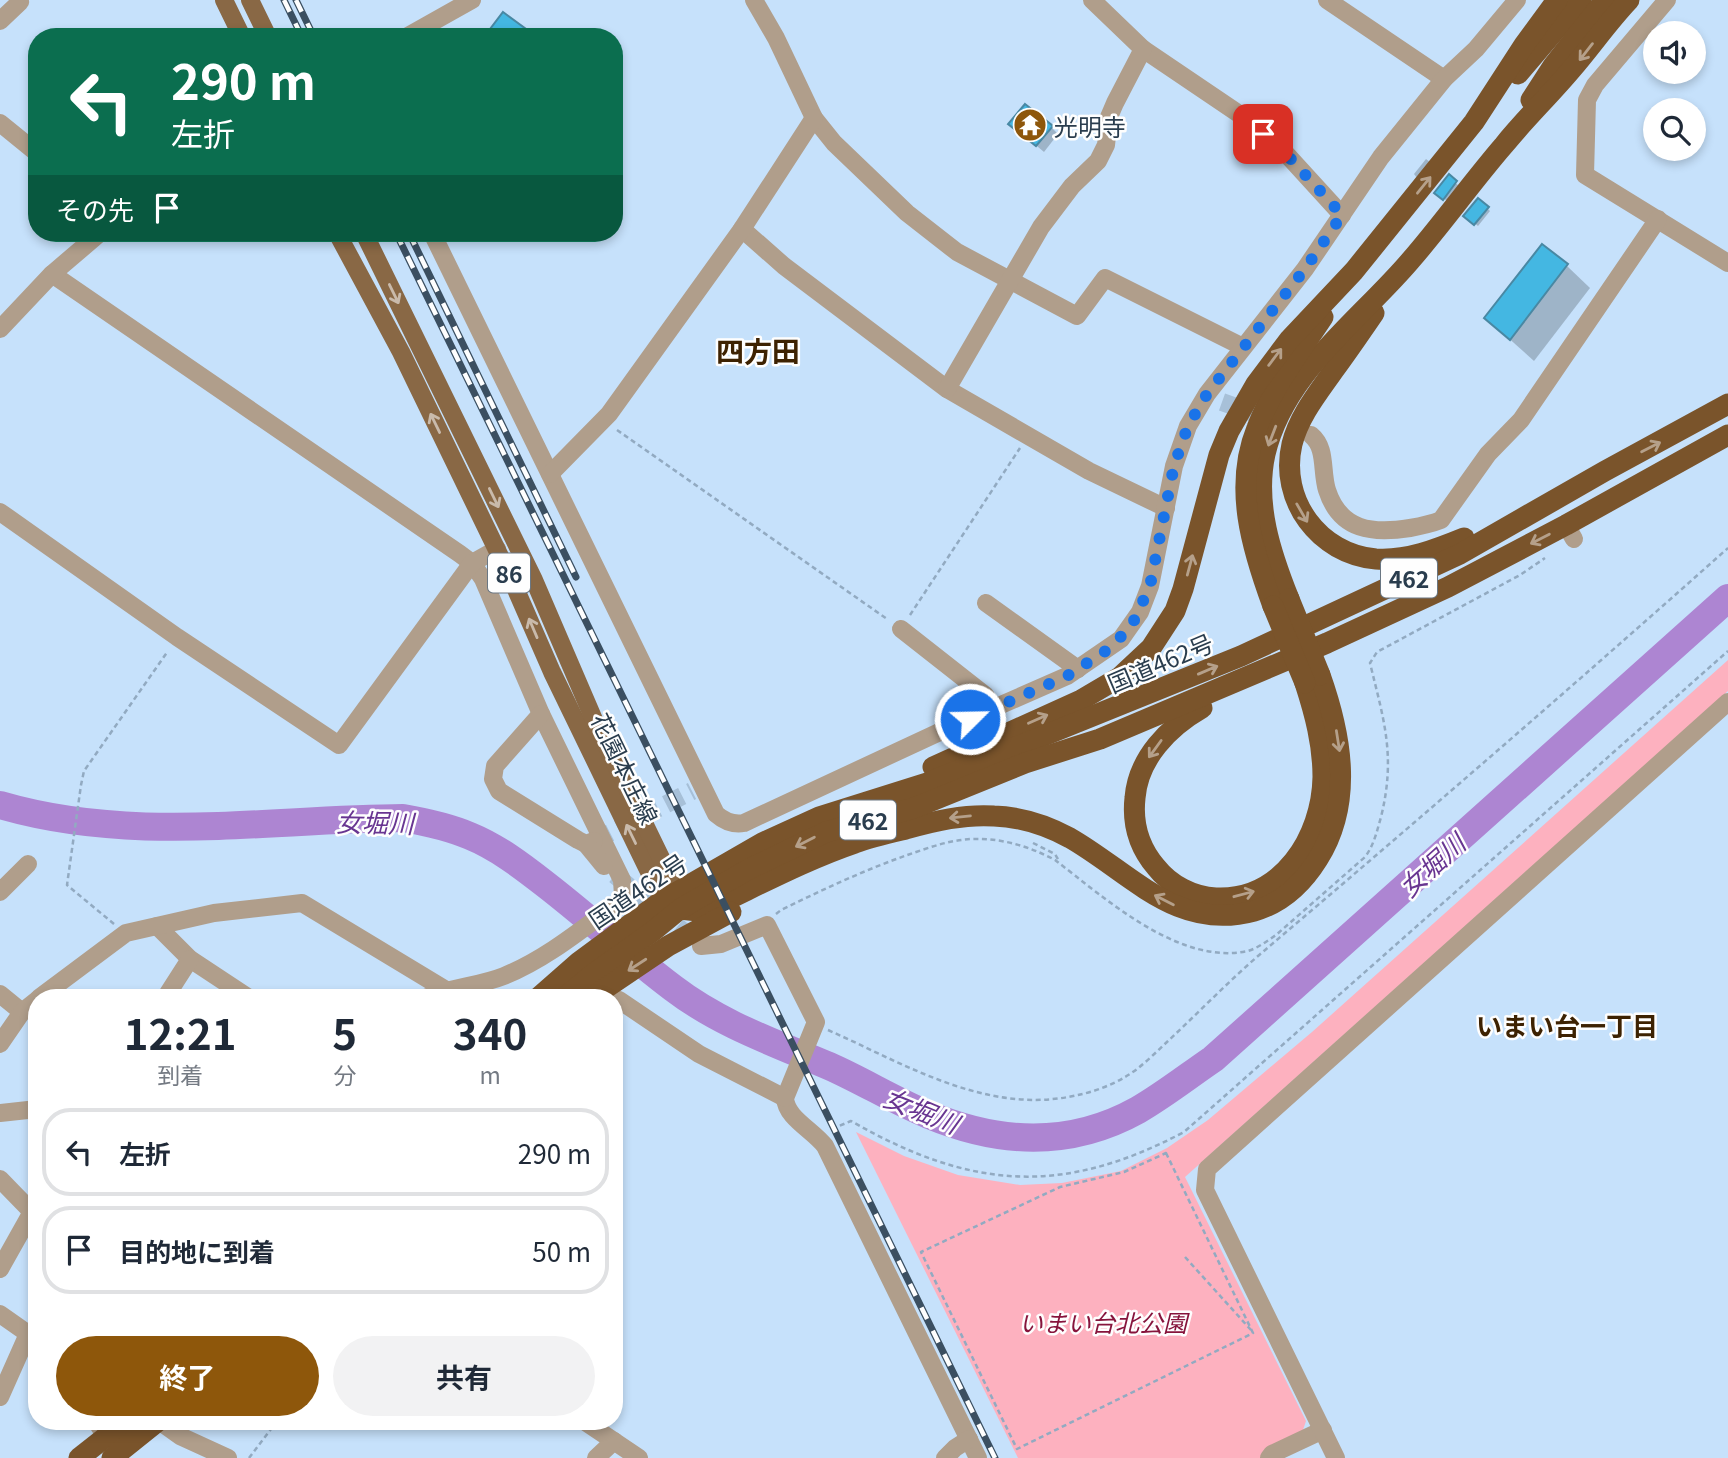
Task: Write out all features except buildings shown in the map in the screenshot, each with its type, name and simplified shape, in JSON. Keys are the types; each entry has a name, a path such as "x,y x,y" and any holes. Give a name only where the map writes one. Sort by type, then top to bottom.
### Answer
{"highway":[{"path":"1474,122 1557,0"},
{"path":"819,817 1081,700 1119,677 1151,648 1175,611 1190,567 1203,507 1219,455 1256,384 1289,340 1354,271 1474,122 1581,0"},
{"path":"1504,144 1553,66 1605,0"},
{"path":"1605,471 1541,498 1462,538 1409,556 1376,559 1354,554 1329,540 1309,524 1292,493 1290,461 1297,429 1316,396 1409,262 1504,144 1629,0"},
{"path":"1281,603 1262,498 1265,454 1272,433 1294,392 1326,348 1409,262"},
{"path":"674,900 698,911 710,908 854,843 946,818 971,816 1013,817 1032,822 1071,839 1158,897 1200,914 1240,915 1261,909 1280,900 1298,886 1323,851 1332,830 1341,787 1341,762 1334,718 1313,679 1251,536 1245,490 1250,447 1267,405 1354,271"},
{"name":"国道462号","path":"579,989 597,985 652,932 674,900 762,843 819,817 927,783 1241,656 1460,554 1728,404"},
{"name":"国道462号","path":"674,900 826,832 914,808 1025,763 1100,739 1327,643 1570,532 1728,435"},
{"path":"1313,679 1323,779 1317,819 1301,853 1290,868 1261,889 1242,896 1207,897 1190,892 1160,873 1141,846 1133,811 1140,776 1148,759 1170,730 1202,708 1347,643 1448,587"},
{"path":"597,985 652,932 819,868 920,825"},
{"path":"110,1446 120,1430"},
{"path":"79,1458 141,1430"}],"main road":[{"path":"224,0 238,28"},
{"path":"250,0 264,28"},
{"name":"花園本庄線","path":"342,242 401,352 497,549 552,672 674,900"},
{"name":"花園本庄線","path":"368,242 534,580 674,900"}],"street":[{"path":"0,21 19,0"},
{"path":"422,28 472,0"},
{"path":"754,0 776,38 814,118 834,143 907,213 957,252 1077,316 1105,278 1243,347"},
{"path":"1092,0 1143,50 1248,120 1269,138 1342,215"},
{"path":"1327,0 1444,79"},
{"path":"436,242 550,474 697,789 722,819 736,824 744,823 1067,676 1121,639 1140,612 1150,586 1174,466 1188,426 1215,398 1243,347 1305,269 1381,157 1444,79 1476,49 1517,0"},
{"path":"1664,1 1595,85 1587,100 1585,176 1728,263"},
{"path":"947,389 1041,227 1072,186 1098,161 1106,145 1109,117 1143,50"},
{"path":"550,474 603,420 742,229 814,118"},
{"path":"0,123 28,146"},
{"path":"1311,435 1322,449 1326,488 1334,508 1355,526 1391,531 1433,524 1441,520 1488,454 1521,420 1658,219"},
{"path":"742,229 784,266 947,389 1088,471 1166,508"},
{"path":"0,329 52,274 89,242"},
{"path":"52,274 472,563 483,579 541,714 622,880 623,896 531,963 500,978 450,989"},
{"path":"0,512 177,637 339,745 472,563 497,549"},
{"path":"986,603 1078,669"},
{"path":"901,629 985,695 993,708"},
{"path":"1336,1458 1205,1191 1207,1169 1728,702"},
{"path":"541,714 495,766 493,779 499,791 590,842 604,866"},
{"path":"0,892 28,864"},
{"path":"51,989 126,933 214,913 302,903 444,989"},
{"path":"701,946 722,944 767,925 815,1018 815,1027 786,1095 785,1105 825,1146 978,1458"},
{"path":"157,926 190,959 235,989"},
{"path":"171,989 190,959"},
{"path":"0,994 22,1012"},
{"path":"623,1003 699,1054 786,1095"},
{"path":"0,1044 28,1007"},
{"path":"0,1113 28,1110"},
{"path":"0,1179 28,1202"},
{"path":"0,1269 28,1218"},
{"path":"0,1314 28,1334"},
{"path":"0,1397 28,1344"},
{"path":"172,1430 228,1458"},
{"path":"598,1430 639,1458"},
{"path":"1269,1458 1272,1454 1323,1430"},
{"path":"946,1458 969,1439"},
{"path":"596,1458 614,1441"}],"path":[{"path":"603,420 901,629 1028,436"},
{"path":"767,925 780,910 852,876 928,848 953,842 988,840 1024,846 1040,852 1061,864 1139,921 1178,943 1211,951 1250,951 1276,935 1372,849 1384,803 1388,768 1387,734 1370,663 1377,652 1520,575 1550,554"},
{"path":"126,933 67,885 81,785 84,771 177,637"},
{"path":"1376,647 1377,652"},
{"path":"816,1135 851,1121 887,1142 929,1160 967,1172 1047,1176 1111,1164 1146,1152 1184,1132 1728,651"},
{"path":"1030,842 1055,854 1061,864"},
{"path":"1359,862 1372,860"},
{"path":"1270,946 1276,935"},
{"path":"1166,1153 1254,1333 1017,1449 921,1252 1059,1187 1124,1172 1166,1153"},
{"path":"1185,1257 1254,1333"},
{"path":"249,1458 270,1430"}],"green space":[{"name":"いまい台北公園","path":"1728,660 1728,691 1185,1177 1306,1421 1302,1433 1262,1458 1018,1458 856,1132 904,1156 958,1175 1020,1185 1062,1183 1121,1171 1167,1148 1208,1120 1312,1032"}],"waterway":[{"name":"女堀川","path":"0,805 50,817 150,827 403,818 454,830 490,846 518,864 673,988 729,1022 955,1125 1008,1136 1060,1136 1086,1131 1138,1110 1213,1059 1728,598"}],"tunnel":[{"path":"1222,402 1275,421"},
{"path":"594,841 692,791"},
{"path":"615,875 696,942"}],"railway":[{"path":"284,0 298,28"},
{"path":"296,0 310,28"},
{"path":"400,242 995,1458"},
{"path":"413,242 576,577"}],"place":[{"name":"光明寺","path":"1030,125"}],"district":[{"name":"四方田","path":"758,350"},
{"name":"いまい台一丁目","path":"1567,1024"}],"route":[{"path":"970,719 1067,676 1107,650 1131,627 1150,586 1174,466 1188,426 1207,394 1305,269 1342,215 1279,146 1263,134"}]}
